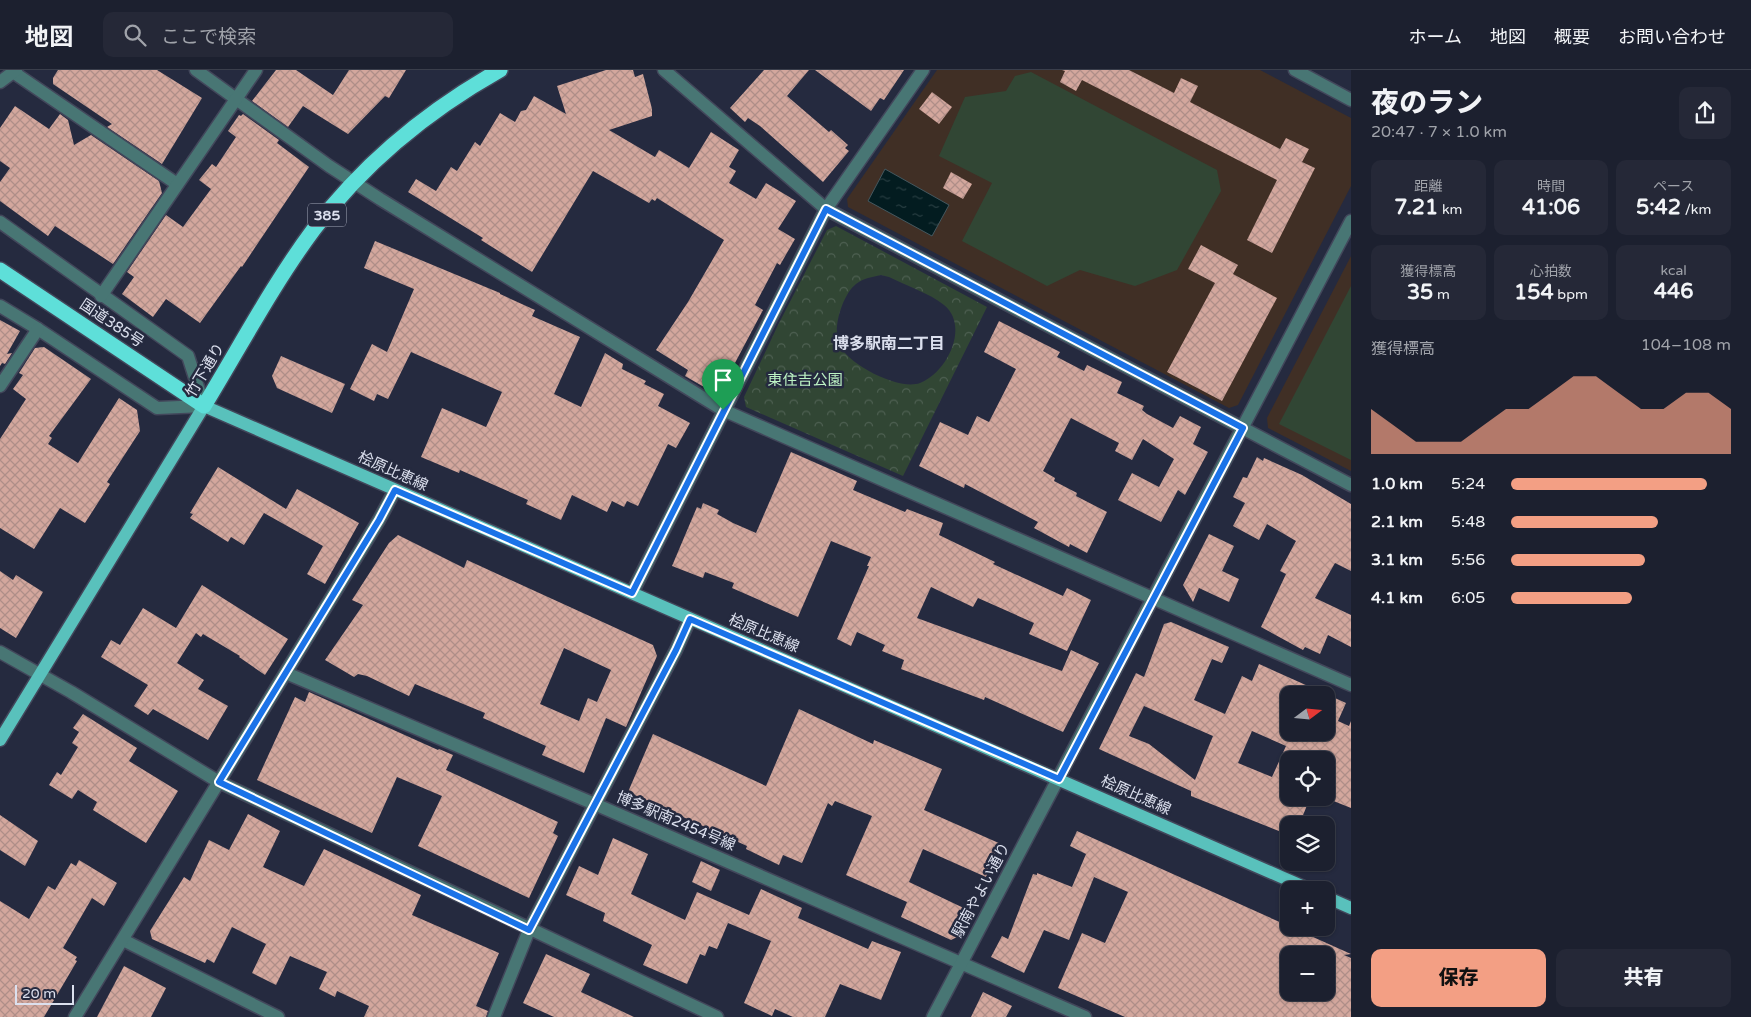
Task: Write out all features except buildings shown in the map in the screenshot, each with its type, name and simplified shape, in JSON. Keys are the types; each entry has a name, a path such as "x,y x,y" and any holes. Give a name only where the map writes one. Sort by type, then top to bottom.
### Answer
{"highway":[{"name":"竹下通り","path":"204,406 290,263 315,228 370,166 422,120 500,70"},
{"name":"国道385号","path":"0,270 204,406"}],"main road":[{"name":"桧原比恵線","path":"204,406 1291,881"},
{"name":"竹下通り","path":"0,740 204,406"},
{"path":"1335,901 1351,908"}],"street":[{"path":"196,70 238,98 355,183 723,410 1351,684"},
{"path":"102,296 256,70"},
{"path":"664,70 826,209 1351,485"},
{"path":"632,593 826,209 923,70"},
{"path":"1295,70 1351,100"},
{"path":"0,82 14,71 177,184"},
{"name":"駅南やよい通り","path":"933,1017 1351,221"},
{"path":"0,222 188,356 204,406 157,408 38,328 0,306"},
{"path":"0,386 38,328"},
{"path":"75,1017 379,520 395,490"},
{"path":"494,1017 529,930 597,804 690,619"},
{"path":"0,652 41,674 219,782 529,930 717,1017"},
{"name":"博多駅南2454号線","path":"286,673 597,804 1085,1017"},
{"path":"123,940 278,1017"}],"shaded area":[{"path":"937,70 1260,70 1351,118 1351,186 1238,405 1229,408 848,207 847,199"},
{"path":"1351,256 1351,471 1268,428 1267,418"}],"green space":[{"path":"1031,72 1217,170 1221,191 1177,270 1135,286 1080,270 1047,286 962,241 992,183 939,156 965,97 1006,91 1015,76"},
{"name":"東住吉公園","path":"836,226 987,307 903,476 746,407 744,397 778,325 827,230","holes":["881,275 939,301 952,314 955,325 952,348 939,370 930,378 920,383 900,383 875,374 852,360 839,344 837,337 838,321 843,303 851,289 859,282 868,278"]},
{"path":"1351,286 1351,460 1279,424"}],"water":[{"path":"885,169 949,205 932,236 868,201"}],"district":[{"name":"博多駅南二丁目","path":"889,344"}],"route":[{"path":"826,209 1243,428 1059,779 690,619 597,804 529,930 219,782 379,520 395,490 632,593 723,410 826,209"}]}
